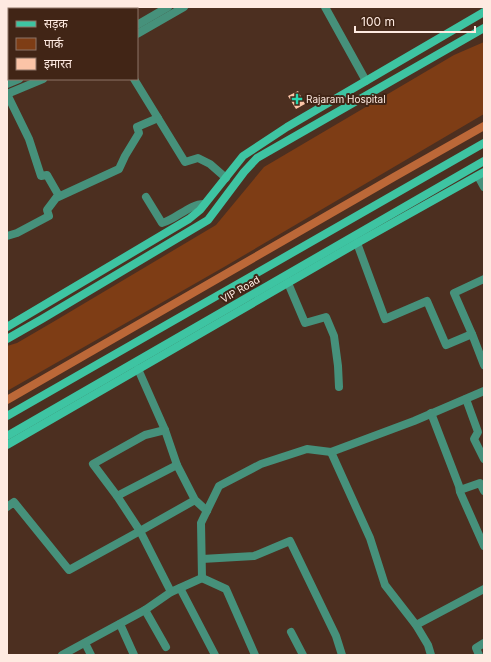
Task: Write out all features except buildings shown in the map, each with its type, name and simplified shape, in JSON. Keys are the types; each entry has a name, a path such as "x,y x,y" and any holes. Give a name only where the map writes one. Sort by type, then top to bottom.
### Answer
{"street":[{"path":"138,24 168,7"},
{"path":"138,33 184,7"},
{"path":"325,7 366,81"},
{"path":"7,327 189,219 212,195 243,156 287,127 484,12"},
{"path":"7,339 208,220 220,202 257,158 484,28"},
{"path":"7,84 17,80"},
{"path":"41,80 7,94 29,139 41,176 47,175 59,196"},
{"path":"135,80 185,162 198,158 210,164 226,178"},
{"path":"7,236 17,233 49,216 47,210 59,196 119,169 139,133 137,126 158,118"},
{"name":"VIP Road","path":"7,416 484,143"},
{"name":"VIP Road","path":"7,445 138,370 250,300 484,161"},
{"path":"481,174 484,187"},
{"name":"VIP Road","path":"7,436 250,300 288,283 481,174"},
{"path":"212,195 220,202"},
{"path":"146,197 162,223 171,221 197,204 204,204"},
{"path":"357,243 385,319 427,302 446,345 472,334"},
{"path":"484,279 454,293 484,365"},
{"path":"288,283 305,323 326,317 334,336 339,387"},
{"path":"138,370 165,430 177,465 195,500 207,512"},
{"path":"202,578 201,523 219,486 261,464 307,450 331,452 466,399 484,390"},
{"path":"466,399 478,432 474,439 484,459"},
{"path":"431,413 460,486 460,490 484,546"},
{"path":"165,430 145,435 92,464 117,496 140,531 171,592"},
{"path":"331,452 370,538 385,585 416,625 428,645 431,655"},
{"path":"117,496 177,465"},
{"path":"460,490 480,483 484,491"},
{"path":"7,507 14,502 69,570 195,500"},
{"path":"202,559 254,556 290,541 336,636 342,655"},
{"path":"62,655 145,610 171,592 202,578 226,589 255,655"},
{"path":"180,588 215,655"},
{"path":"416,625 484,589"},
{"path":"145,610 166,647"},
{"path":"120,624 134,655"},
{"path":"291,632 303,655"},
{"path":"85,643 91,655"},
{"path":"478,655 476,648 484,643"}],"green space":[{"path":"484,42 484,114 224,267 7,391 7,346 17,343 216,225 264,167 454,55"}],"waterway":[{"path":"7,400 484,126"}],"place":[{"name":"Rajaram Hospital","path":"297,99"}]}
